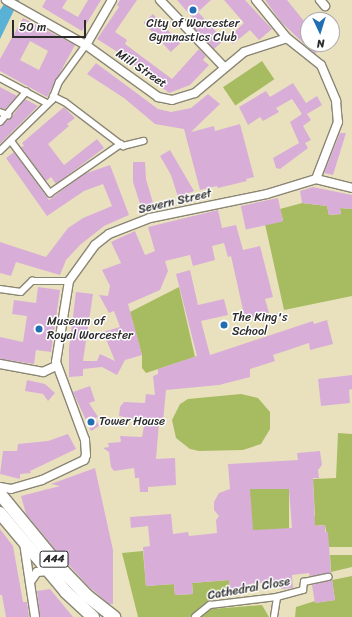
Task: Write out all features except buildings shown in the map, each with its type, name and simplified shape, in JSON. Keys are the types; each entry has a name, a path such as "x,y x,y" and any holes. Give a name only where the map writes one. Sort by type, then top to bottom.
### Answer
{"main road":[{"name":"A44","path":"0,494 64,572 86,595 114,617"},
{"name":"A44","path":"0,513 66,592 93,617"}],"street":[{"name":"Mill Street","path":"6,0 23,7 86,45 158,97 172,100 195,93 224,67 244,52 287,38"},
{"path":"0,151 12,142 53,96 59,82 86,45 112,0"},
{"path":"160,0 224,67"},
{"path":"256,0 287,38 321,65 336,102 338,122 316,179 352,188"},
{"path":"0,78 47,103"},
{"path":"0,122 8,115 26,92"},
{"path":"53,96 65,102 122,145"},
{"path":"0,112 8,115"},
{"path":"12,142 50,193 122,145 143,141"},
{"name":"Severn Street","path":"56,366 69,281 88,253 109,234 150,218 267,194 316,179"},
{"path":"0,289 21,292 32,281 69,281"},
{"path":"0,364 43,372 56,366 87,448 84,460 42,480 11,489 0,487"},
{"path":"23,540 35,617"},
{"path":"30,583 37,572 49,571"},
{"name":"Cathedral Close","path":"194,617 210,605 277,597 303,590 304,582 328,577"},
{"path":"274,617 277,597"}],"green space":[{"path":"262,61 274,79 235,106 223,87"},
{"path":"302,203 327,206 329,215 341,214 340,208 352,209 352,296 284,310 265,224 283,220 280,209"},
{"path":"179,287 195,357 146,373 142,368 142,355 130,312"},
{"path":"241,394 258,398 270,412 270,429 261,444 243,450 199,451 190,449 176,438 172,420 180,404 188,399"},
{"path":"338,433 352,434 352,547 329,547 325,525 301,527 300,518 315,516 313,479 336,478"},
{"path":"250,489 289,489 289,530 250,530"},
{"path":"143,551 146,586 174,584 175,595 193,594 192,583 229,580 230,595 211,598 190,617 138,617 122,553"},
{"path":"330,555 352,555 352,567 331,572"},
{"path":"352,576 352,617 295,617 296,607 315,601 315,603 335,600 332,580"},
{"path":"262,605 269,617 201,617 211,609"}],"water":[{"path":"7,0 19,0 0,39 0,10"}],"place":[{"name":"City of Worcester Gymnastics Club","path":"193,10"},
{"name":"The King's School","path":"224,325"},
{"name":"Museum of Royal Worcester","path":"39,329"},
{"name":"Tower House","path":"91,422"}]}
